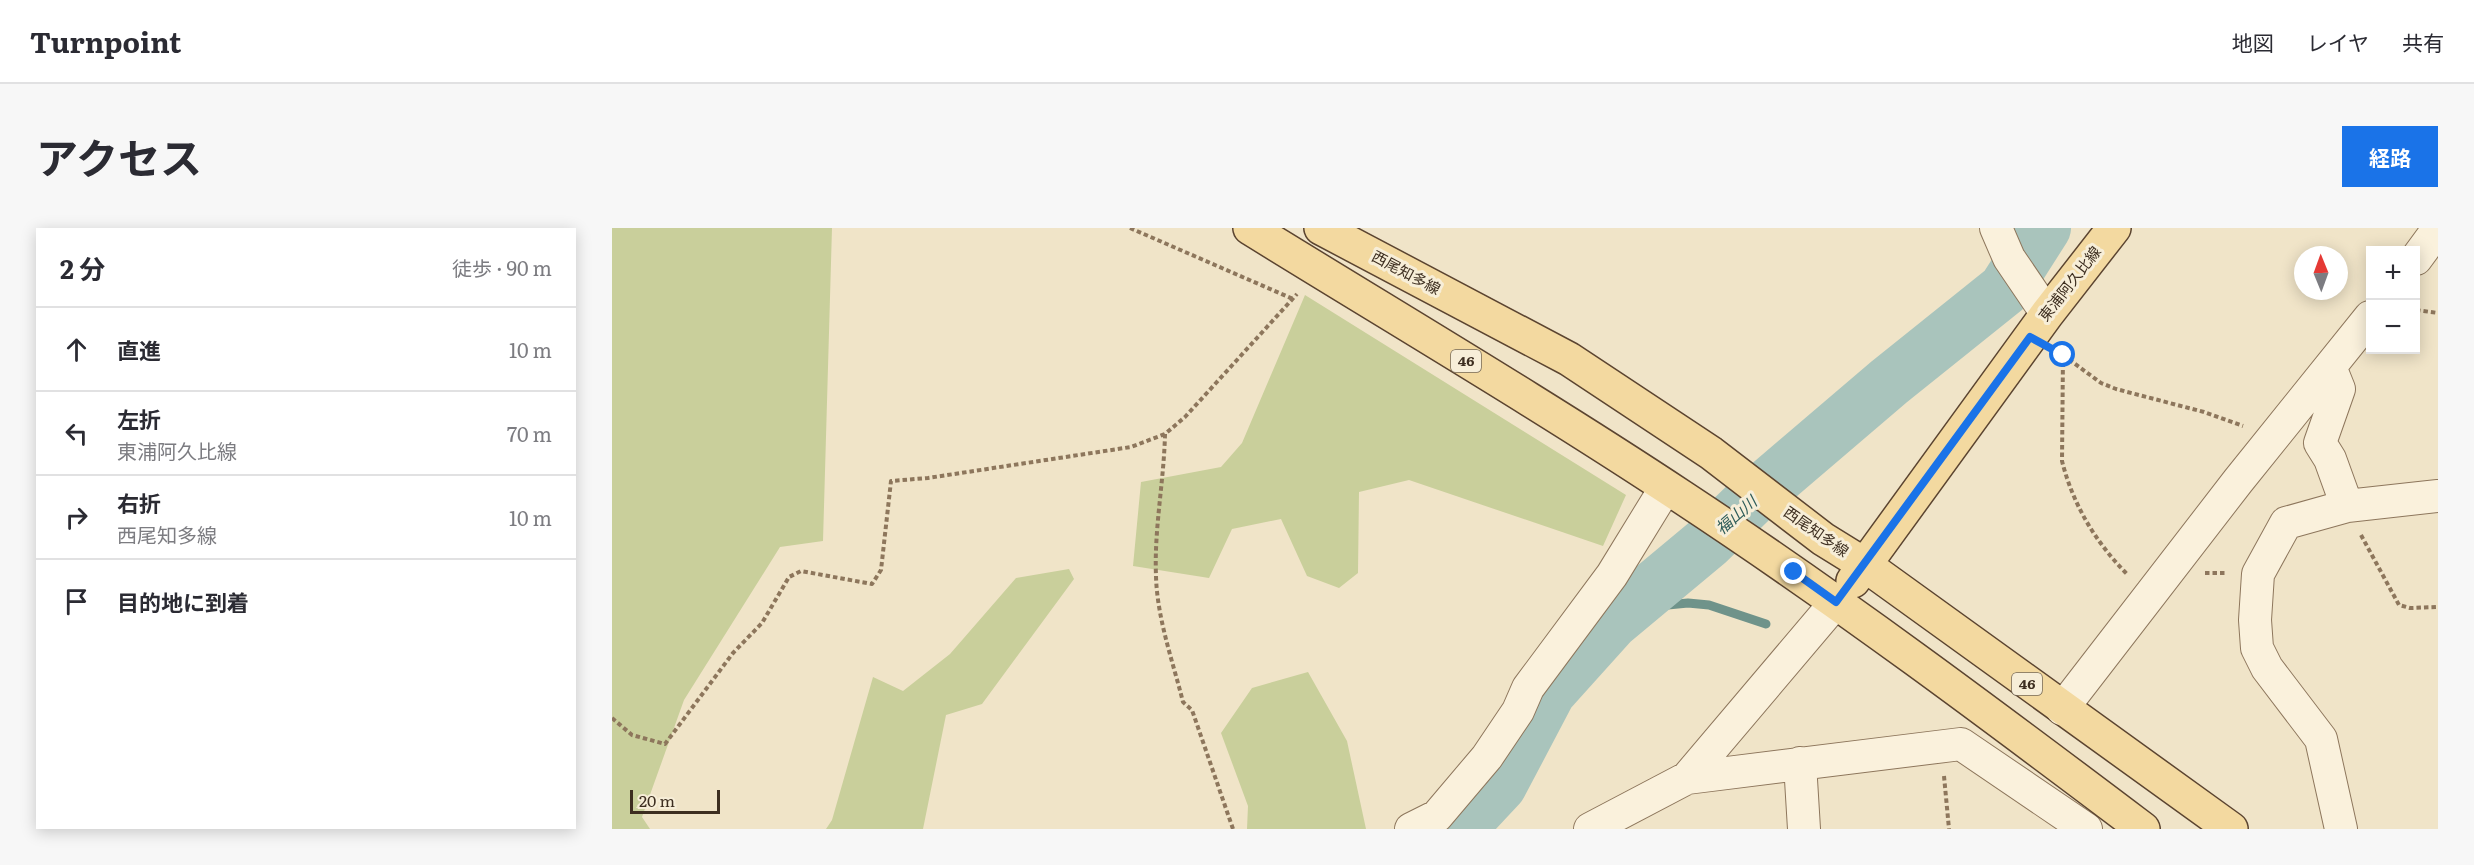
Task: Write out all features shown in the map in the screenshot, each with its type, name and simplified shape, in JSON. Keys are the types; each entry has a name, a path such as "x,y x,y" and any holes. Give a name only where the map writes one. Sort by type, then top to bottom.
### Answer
{"main road":[{"name":"46","path":"1250,228 1674,491 1836,602 2143,829"},
{"name":"西尾知多線","path":"1321,228 1569,359 1711,453 1823,539 1865,565 2230,829"},
{"name":"東浦阿久比線","path":"1836,602 2038,325 2114,228"}],"street":[{"path":"1996,228 2009,258 2026,285 2038,325"},
{"path":"2420,252 2438,229"},
{"path":"2062,709 2366,322"},
{"path":"2331,369 2339,389 2320,443 2330,459 2348,506"},
{"path":"1411,829 1437,816 1486,757 1518,711 1528,688 1674,491"},
{"path":"2341,829 2321,739 2267,668 2257,648 2255,620 2258,574 2286,523 2348,506 2438,496"},
{"path":"1687,778 1836,602"},
{"path":"1590,829 1687,778 1961,744 2086,829"},
{"path":"1800,763 1804,829"}],"path":[{"path":"1130,228 1293,299"},
{"path":"612,718 632,735 665,744 733,653 762,624 789,576 801,571 872,584 881,570 891,481 928,478 1131,447 1165,434 1185,417 1293,299 1315,268"},
{"path":"2420,310 2438,312"},
{"path":"2038,325 2063,355 2102,382 2116,389 2204,412 2242,426 2268,445"},
{"path":"2063,355 2062,461 2080,514 2109,553 2158,585 2258,574"},
{"path":"1165,434 1157,531 1156,578 1161,612 1183,702 1192,710 1233,829"},
{"path":"2348,506 2350,517 2390,593 2399,605 2410,608 2438,607"},
{"path":"1941,747 1949,829"}],"green space":[{"path":"612,228 832,228 823,541 780,547 684,700 642,817 650,829 612,829"},
{"path":"1305,295 1626,495 1603,546 1409,480 1359,492 1358,573 1339,588 1307,576 1281,519 1232,529 1209,578 1133,566 1141,482 1221,467 1242,443"},
{"path":"1069,569 1074,579 982,704 946,715 923,829 826,829 832,820 873,677 903,691 950,654 1016,578"},
{"path":"1308,672 1347,741 1366,829 1247,829 1248,806 1221,733 1252,688"}],"waterway":[{"name":"福山川","path":"1459,829 1500,785 1549,692 1612,622 1708,542 1752,499 1889,382 2005,289 2044,228"},
{"path":"1627,609 1688,603 1709,605 1766,624"}],"route":[{"path":"1794,572 1836,602 2030,337 2063,355"}]}
